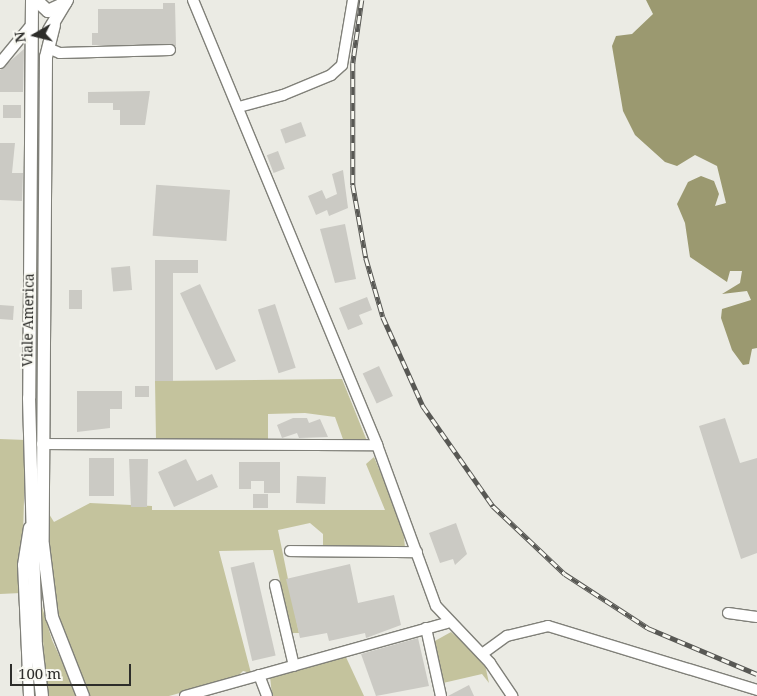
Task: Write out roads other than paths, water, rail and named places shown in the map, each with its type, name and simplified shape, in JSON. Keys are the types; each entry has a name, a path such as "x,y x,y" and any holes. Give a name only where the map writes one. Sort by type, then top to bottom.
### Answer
{"main road":[{"name":"Viale America","path":"32,0 33,504 36,645 42,696"},
{"path":"36,0 48,11 66,1"},
{"path":"33,42 54,24 66,1"},
{"name":"Viale America","path":"54,24 48,48 42,444 45,576 52,617 83,696"}],"street":[{"path":"193,0 239,107 377,445 436,606 447,623 482,654 512,696"},
{"path":"239,107 284,95 331,75 342,65 353,0"},
{"path":"0,63 32,24"},
{"path":"0,46 13,46 33,42"},
{"path":"48,48 60,53 170,50"},
{"path":"42,444 377,445"},
{"path":"29,696 24,565 33,504"},
{"path":"290,551 417,552"},
{"path":"275,586 294,666"},
{"path":"728,613 757,617"},
{"path":"185,696 447,623"},
{"path":"482,654 507,636 548,626 757,690"},
{"path":"426,628 442,696"},
{"path":"259,675 267,696"}],"railway":[{"path":"362,0 353,63 353,185 366,258 383,317 423,406 493,506 565,574 648,628 757,674"}]}
